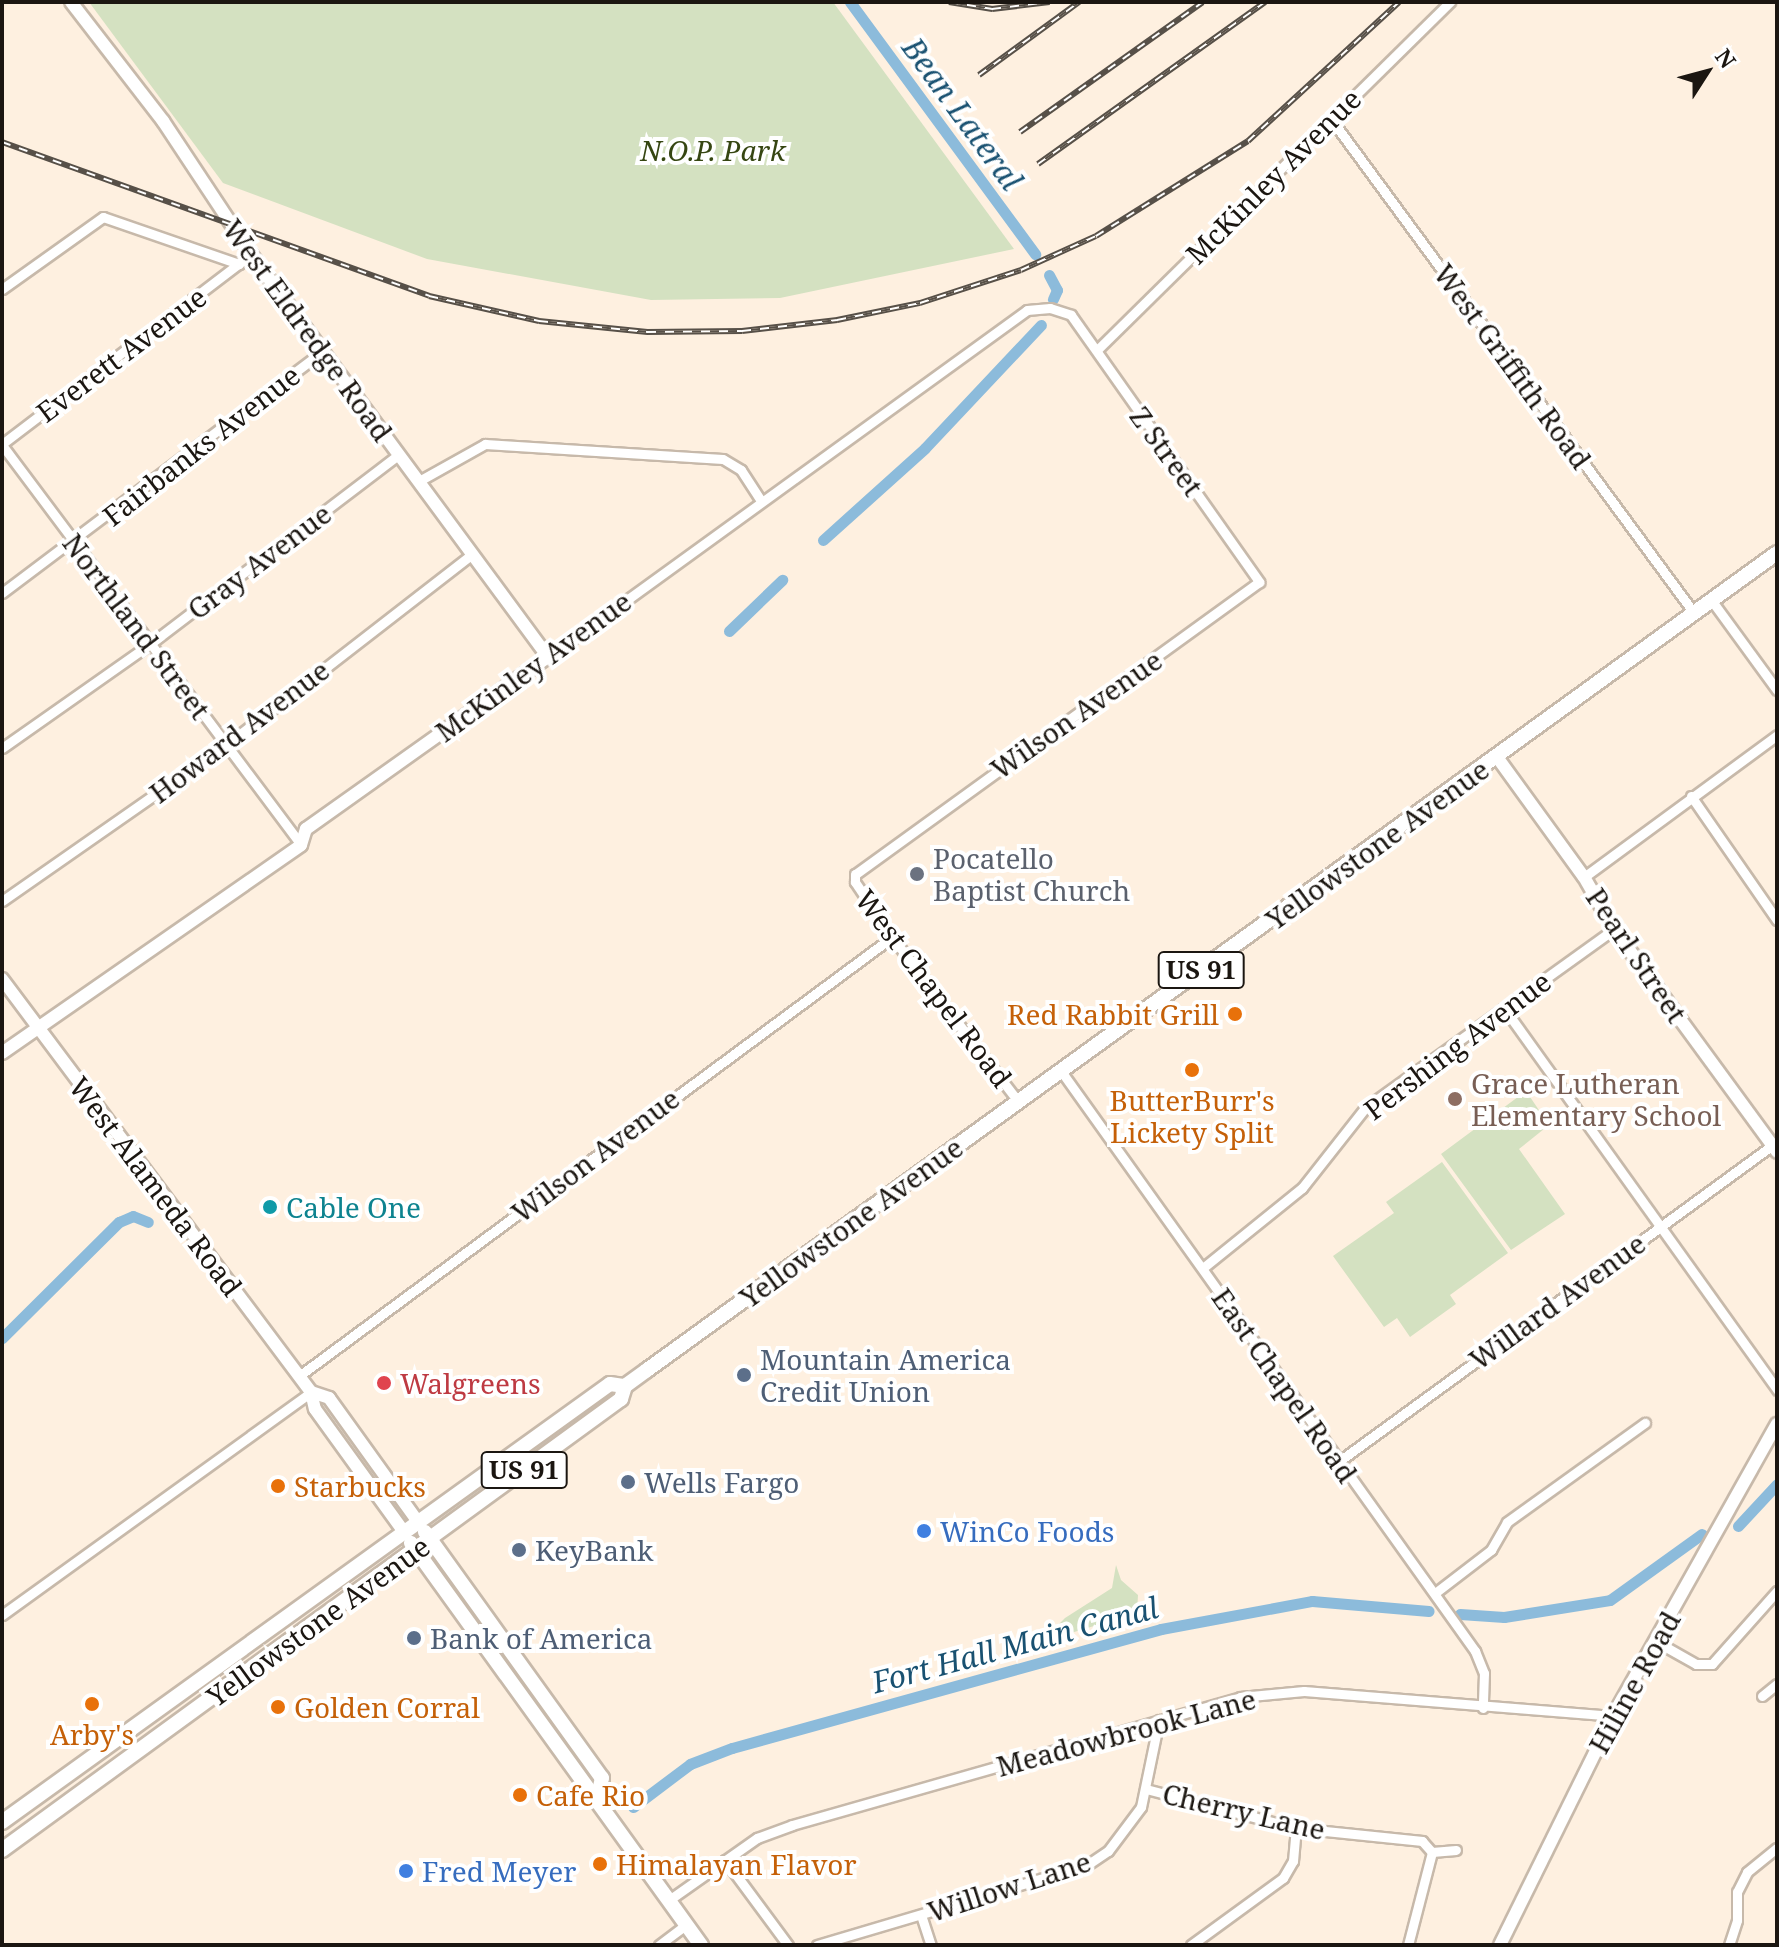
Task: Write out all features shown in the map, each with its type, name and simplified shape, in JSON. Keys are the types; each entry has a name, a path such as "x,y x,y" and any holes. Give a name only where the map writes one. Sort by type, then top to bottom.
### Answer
{"main road":[{"name":"Yellowstone Avenue","path":"2,1850 621,1399 625,1386 1777,553"},
{"name":"Yellowstone Avenue","path":"2,1822 610,1384 625,1386"},
{"path":"418,1522 602,1778 597,1799"},
{"name":"West Alameda Road","path":"404,1532 701,1945"}],"street":[{"name":"West Eldredge Road","path":"71,2 163,121 251,254 548,657"},
{"name":"McKinley Avenue","path":"1097,350 1450,2"},
{"name":"West Griffith Road","path":"1331,119 1694,613"},
{"path":"2,289 103,217 239,264"},
{"name":"Everett Avenue","path":"2,444 251,254"},
{"name":"McKinley Avenue","path":"2,1053 301,845 306,829 1027,310 1050,308 1075,319"},
{"name":"Z Street","path":"1075,319 1259,582"},
{"name":"Fairbanks Avenue","path":"2,593 75,542 322,352"},
{"name":"Northland Street","path":"2,444 301,845"},
{"path":"419,481 485,444 723,459 741,470 761,501"},
{"name":"Gray Avenue","path":"2,748 150,644 398,455"},
{"name":"Howard Avenue","path":"2,901 226,745 472,554"},
{"name":"Wilson Avenue","path":"855,874 1259,582"},
{"path":"1712,601 1777,690"},
{"path":"1584,877 1777,735"},
{"name":"Pearl Street","path":"1497,757 1584,877 1614,929 1775,1146"},
{"path":"1691,796 1777,920"},
{"name":"West Chapel Road","path":"855,874 855,882 892,937 1018,1101"},
{"name":"Pershing Avenue","path":"1204,1267 1302,1188 1365,1108 1614,929"},
{"name":"Wilson Avenue","path":"299,1376 892,937"},
{"name":"West Alameda Road","path":"2,979 311,1392 315,1409 404,1532"},
{"path":"1504,1008 1777,1390"},
{"name":"East Chapel Road","path":"1061,1071 1204,1267 1338,1462 1435,1593 1479,1662 1483,1708"},
{"name":"Willard Avenue","path":"1338,1462 1659,1225 1775,1146"},
{"path":"2,1615 311,1392"},
{"name":"West Alameda Road","path":"311,1392 329,1398 418,1522"},
{"path":"1435,1593 1491,1550 1507,1522 1645,1423"},
{"name":"Hiline Road","path":"1500,1945 1613,1716 1777,1424"},
{"path":"1657,1642 1696,1664 1712,1664 1777,1591"},
{"path":"1762,1696 1777,1684"},
{"name":"Meadowbrook Lane","path":"669,1900 757,1838 792,1825 1240,1697 1304,1691 1483,1708 1613,1716"},
{"name":"Willow Lane","path":"817,1945 1087,1865 1129,1829 1146,1789 1159,1720"},
{"name":"Cherry Lane","path":"1146,1789 1296,1828 1422,1841 1432,1852"},
{"path":"1191,1945 1283,1878 1293,1861 1296,1828"},
{"path":"1729,1945 1737,1920 1737,1892 1747,1872 1777,1848"},
{"path":"1408,1945 1432,1852 1456,1850"},
{"path":"725,1860 788,1945"},
{"path":"921,1915 931,1945"},
{"path":"659,1945 686,1925"}],"green space":[{"name":"N.O.P. Park","path":"89,2 833,2 1014,249 780,298 651,300 427,259 223,183"},
{"path":"1526,1091 1549,1125 1519,1149 1565,1214 1511,1250 1441,1154"},
{"path":"1442,1162 1508,1253 1450,1295 1456,1304 1410,1337 1397,1318 1384,1327 1333,1256 1394,1213 1386,1202"},
{"path":"1116,1565 1121,1580 1138,1595 1137,1613 1051,1639 1050,1633 1065,1618 1112,1588"}],"waterway":[{"name":"Bean Lateral","path":"850,2 1035,254"},
{"name":"Bean Lateral","path":"1049,275 1057,290 1053,299"},
{"name":"Bean Lateral","path":"823,540 925,448 1041,325"},
{"name":"Bean Lateral","path":"729,631 782,580"},
{"path":"2,1338 119,1222 133,1216 148,1222"},
{"name":"Fort Hall Main Canal","path":"1738,1526 1777,1484"},
{"name":"Fort Hall Main Canal","path":"1460,1614 1504,1617 1610,1600 1702,1534"},
{"name":"Fort Hall Main Canal","path":"633,1807 690,1764 732,1748 1161,1629 1312,1601 1429,1611"}],"railway":[{"path":"949,2 992,9 1050,2"},
{"path":"979,75 1079,2"},
{"path":"1020,132 1203,2"},
{"path":"1038,164 1265,2"},
{"path":"2,142 429,296 539,321 647,332 742,331 837,320 920,303 1021,270 1096,236 1248,141 1399,2"}],"place":[{"name":"Pocatello Baptist Church","path":"917,874"},
{"name":"Red Rabbit Grill","path":"1235,1014"},
{"name":"ButterBurr's Lickety Split","path":"1192,1070"},
{"name":"Grace Lutheran Elementary School","path":"1455,1099"},
{"name":"Cable One","path":"270,1207"},
{"name":"Mountain America Credit Union","path":"744,1375"},
{"name":"Walgreens","path":"384,1383"},
{"name":"Wells Fargo","path":"628,1482"},
{"name":"Starbucks","path":"278,1486"},
{"name":"WinCo Foods","path":"924,1531"},
{"name":"KeyBank","path":"519,1550"},
{"name":"Bank of America","path":"414,1638"},
{"name":"Arby's","path":"92,1704"},
{"name":"Golden Corral","path":"278,1707"},
{"name":"Cafe Rio","path":"520,1795"},
{"name":"Himalayan Flavor","path":"600,1864"},
{"name":"Fred Meyer","path":"406,1871"}]}
